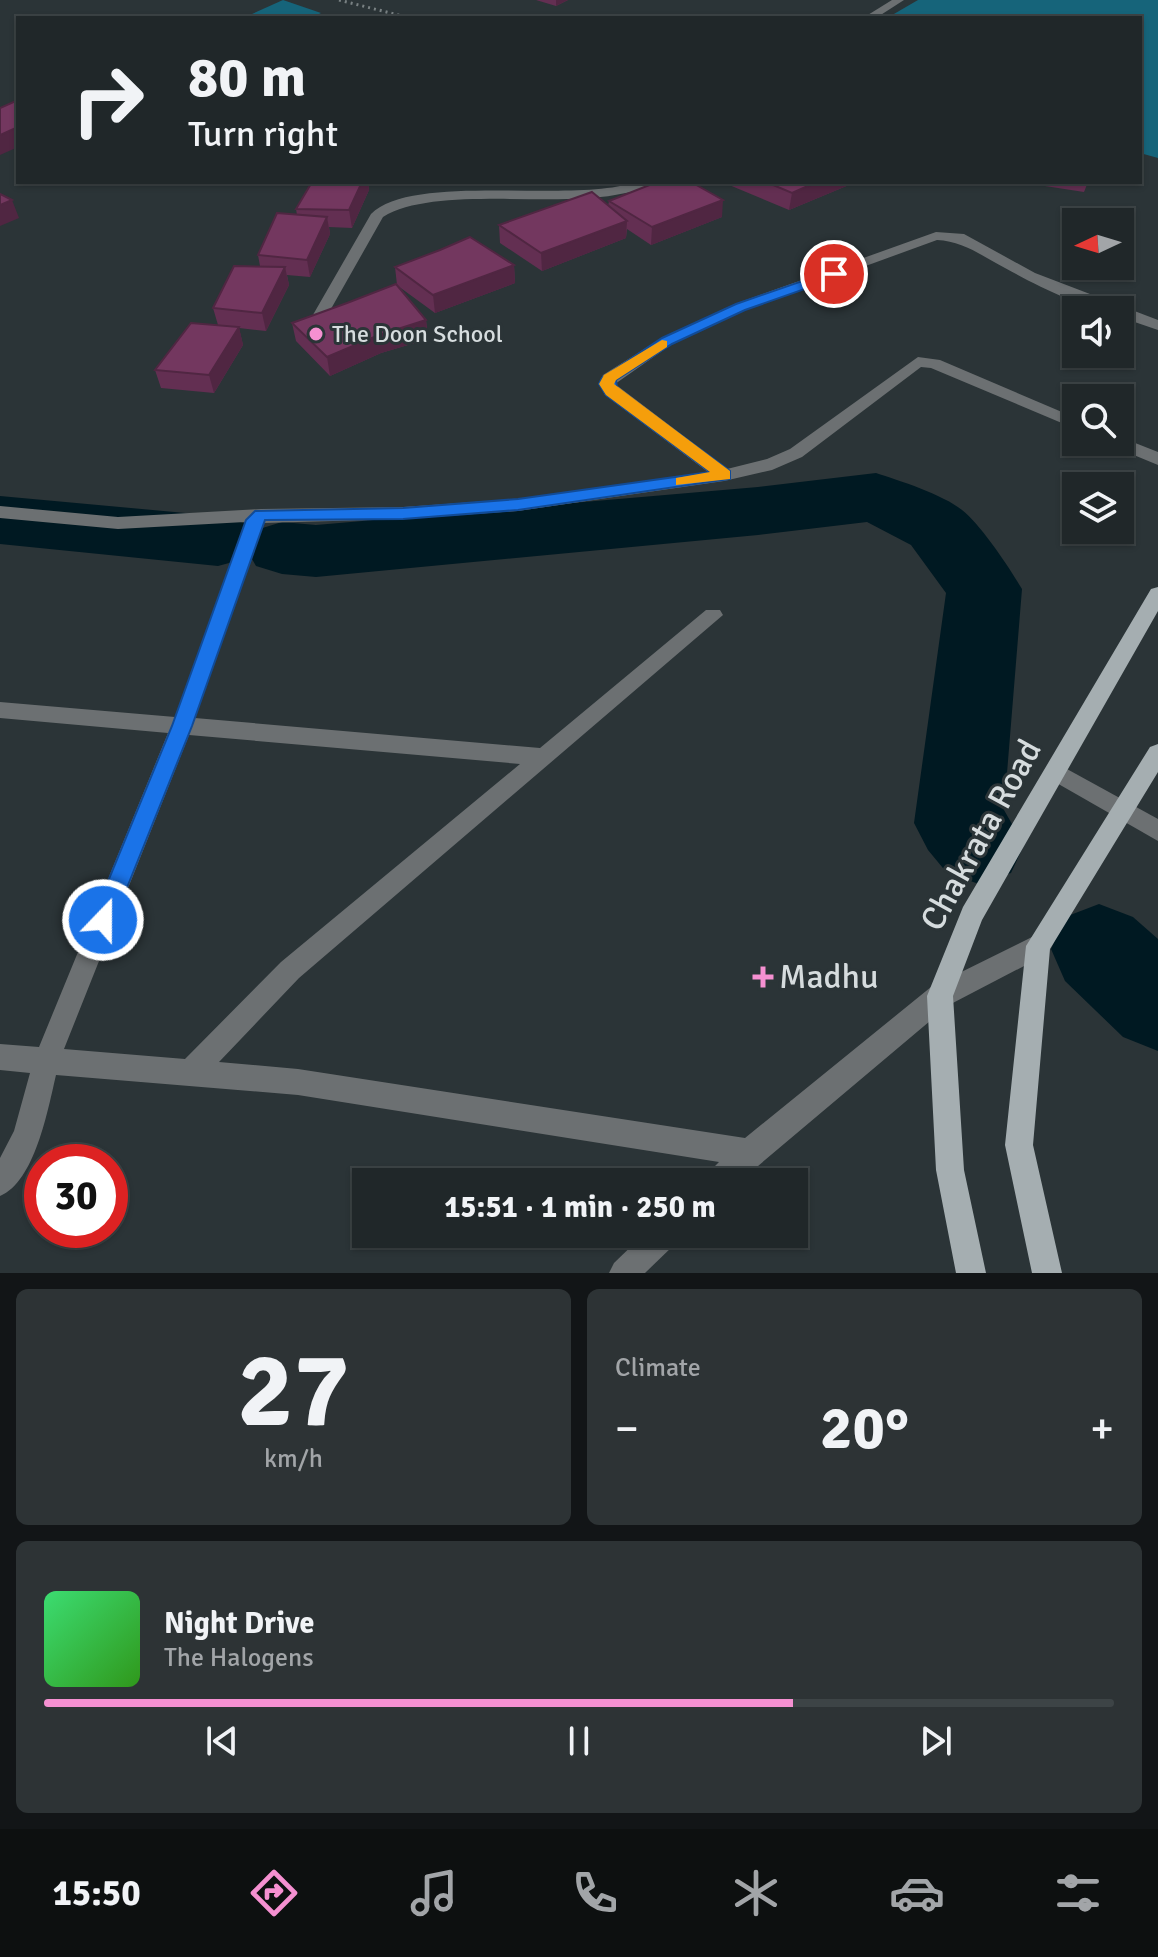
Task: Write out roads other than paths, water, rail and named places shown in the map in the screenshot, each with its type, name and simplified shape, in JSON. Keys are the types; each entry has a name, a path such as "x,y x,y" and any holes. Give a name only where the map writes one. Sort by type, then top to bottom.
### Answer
{"main road":[{"name":"Chakrata Road","path":"971,1273 950,1170 940,996 972,915 1158,594"},
{"path":"1047,1273 1019,1145 1039,944 1158,753"}],"street":[{"path":"871,16 899,0"},
{"path":"314,327 378,214 388,207 420,198 614,192 642,184"},
{"path":"724,475 611,391 607,384 609,378 667,341 740,307 936,236 959,237 1030,276 1079,296"},
{"path":"1134,317 1158,325"},
{"path":"0,512 118,523 261,515 403,513 518,505 724,475 772,464 796,453 918,362 934,363 1062,418"},
{"path":"1134,449 1158,459"},
{"path":"0,1182 18,1156 28,1132 47,1059 182,726 255,520 261,515"},
{"path":"190,1073 290,970 713,615"},
{"path":"0,710 544,757"},
{"path":"1056,772 1158,831"},
{"path":"733,1168 940,996 1039,944"},
{"path":"0,1057 298,1082 749,1153"},
{"path":"624,1273 650,1248"}],"waterway":[{"path":"282,548 316,551 758,511 876,497 936,527 984,589 959,823 979,845"},
{"path":"0,520 218,541"},
{"path":"1099,949 1158,1003"}],"place":[{"name":"The Doon School","path":"316,334"},
{"name":"Madhu","path":"763,977"}]}
